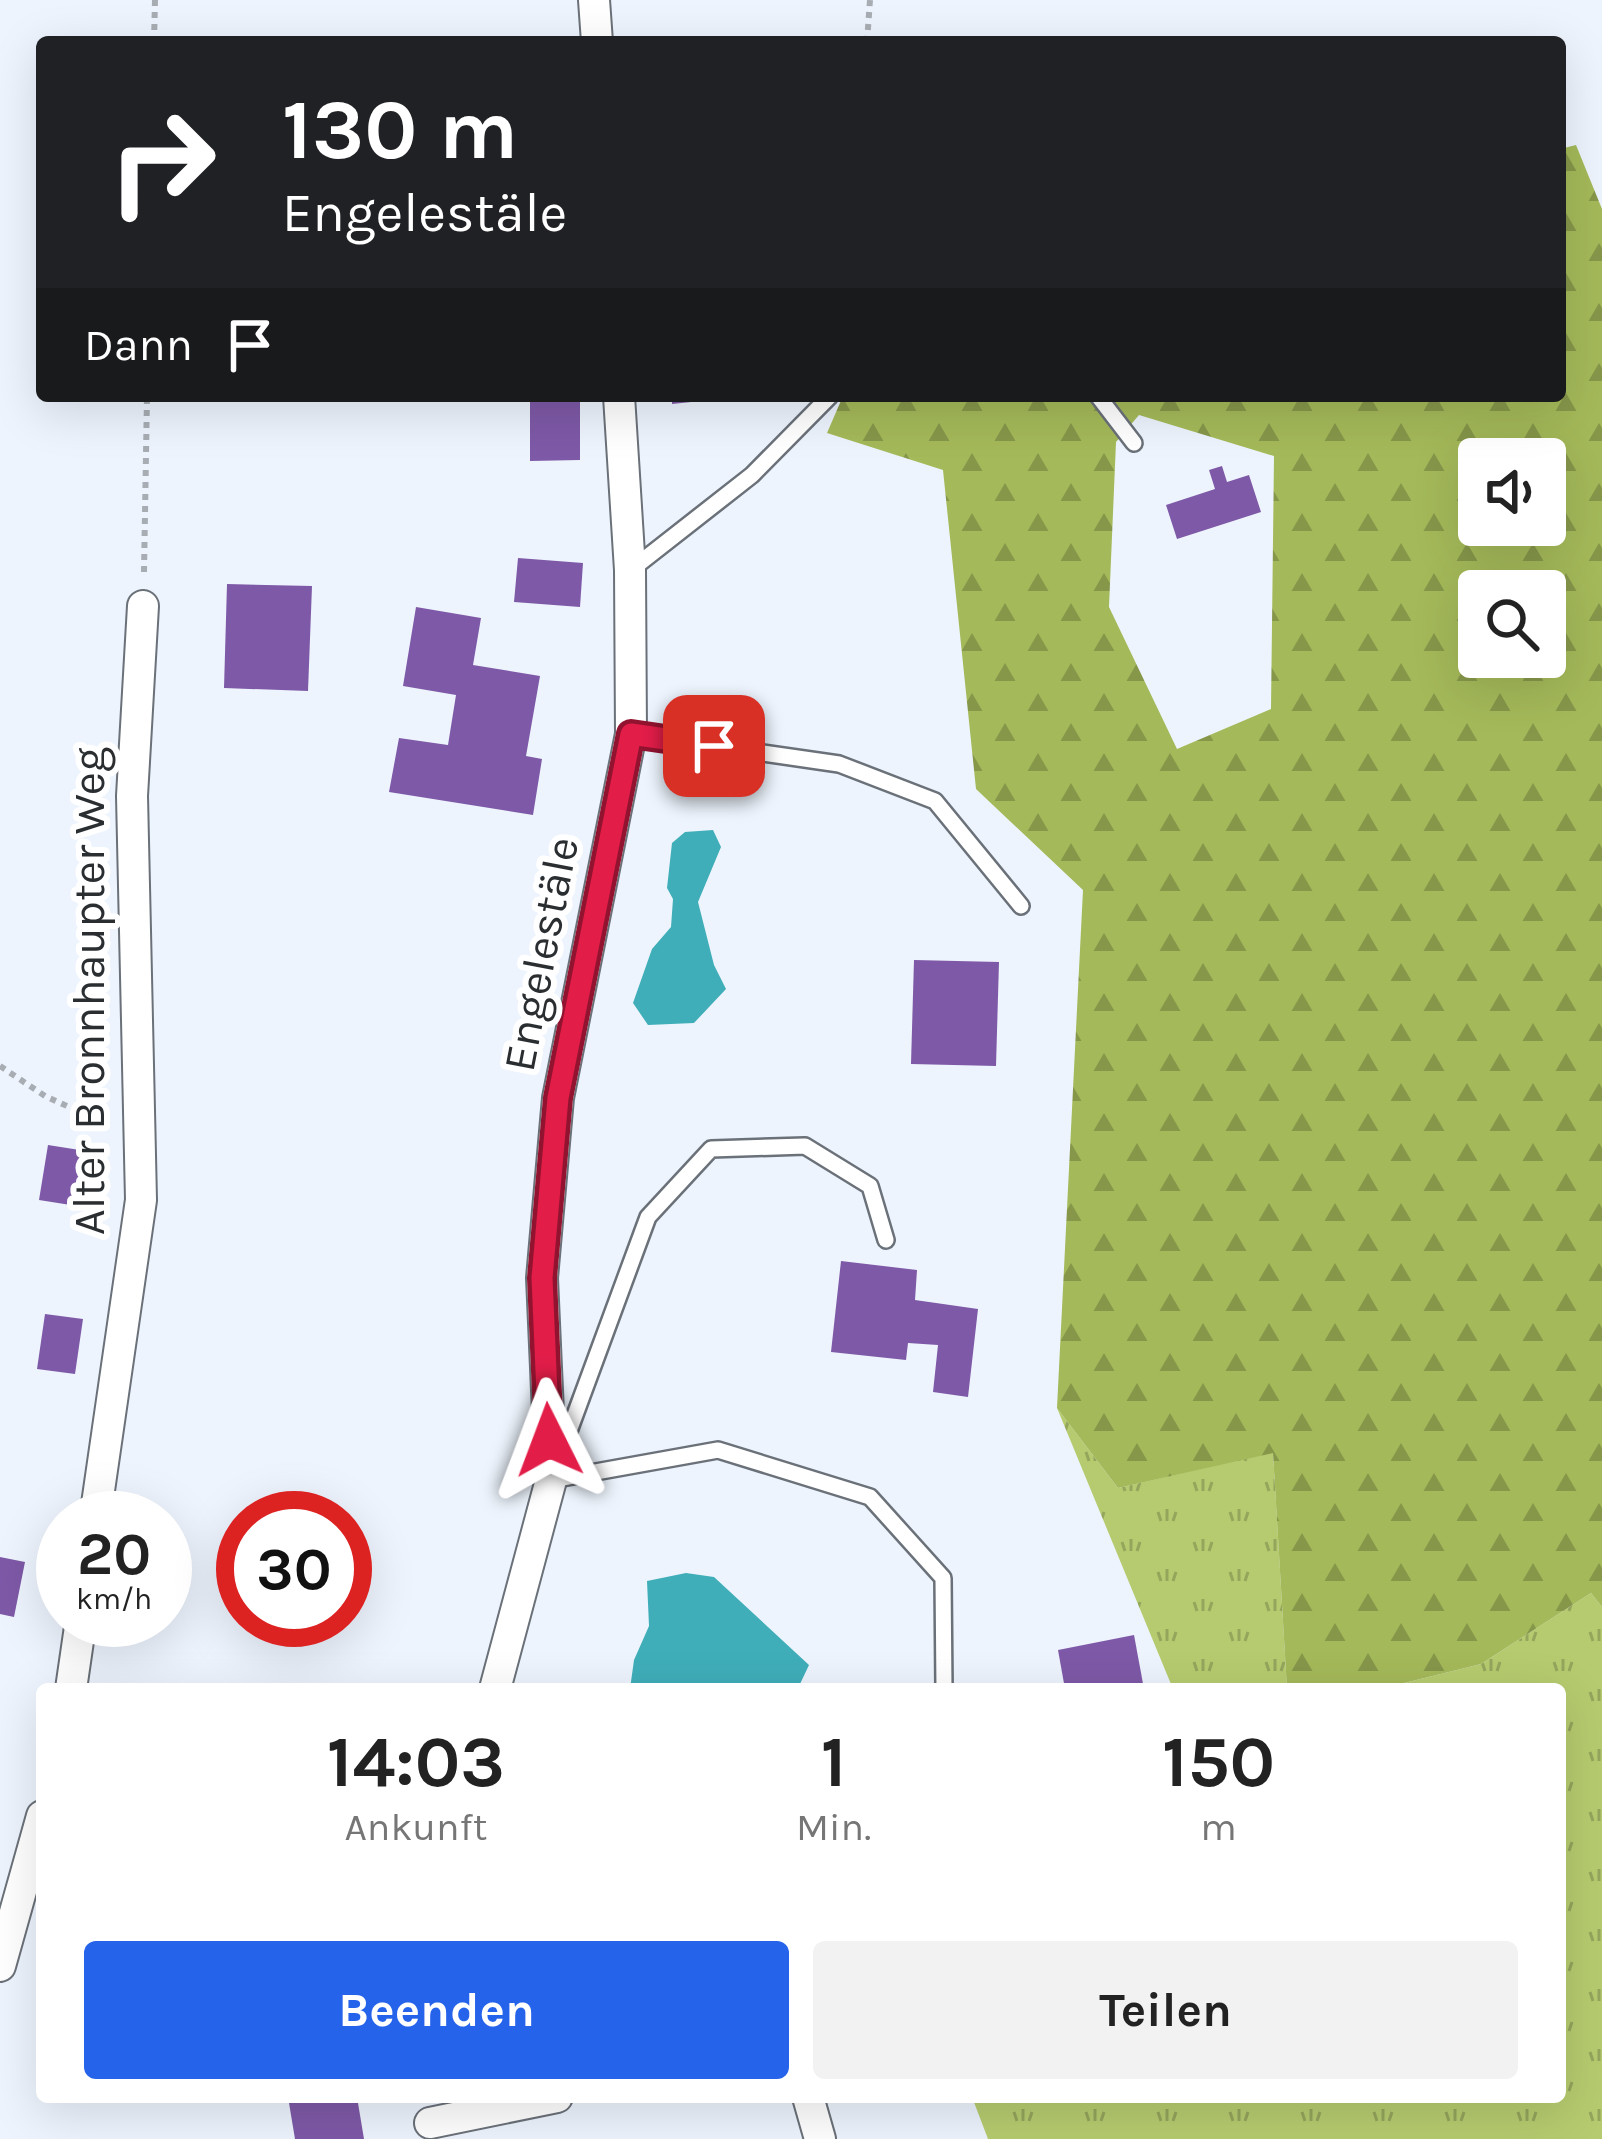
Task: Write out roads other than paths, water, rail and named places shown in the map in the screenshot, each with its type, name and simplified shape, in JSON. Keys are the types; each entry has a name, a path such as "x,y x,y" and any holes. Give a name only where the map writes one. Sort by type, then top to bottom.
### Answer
{"street":[{"path":"594,0 597,36"},
{"name":"Engelestäle","path":"497,1683 551,1480 542,1278 558,1098 631,734 630,570 619,402"},
{"name":"Alter Bronnhaupter Weg","path":"99,1491 141,1200 132,796 143,606"},
{"path":"71,1683 76,1647"},
{"path":"0,1966 36,1837"},
{"path":"430,2120 524,2103"},
{"path":"810,2103 820,2139"}],"lane":[{"path":"630,570 752,475 824,402"},
{"path":"1103,402 1134,442"},
{"path":"631,734 839,764 935,801 1022,906"},
{"path":"551,1480 648,1217 711,1149 805,1145 870,1186 886,1240"},
{"path":"551,1480 718,1450 870,1498 943,1578 944,1683"}],"water":[{"path":"713,830 721,847 698,902 714,965 726,989 694,1023 648,1025 633,1003 652,949 671,927 673,899 667,888 672,843 685,832"},
{"path":"686,1573 714,1577 809,1665 800,1683 631,1683 634,1660 649,1626 647,1581"}]}
